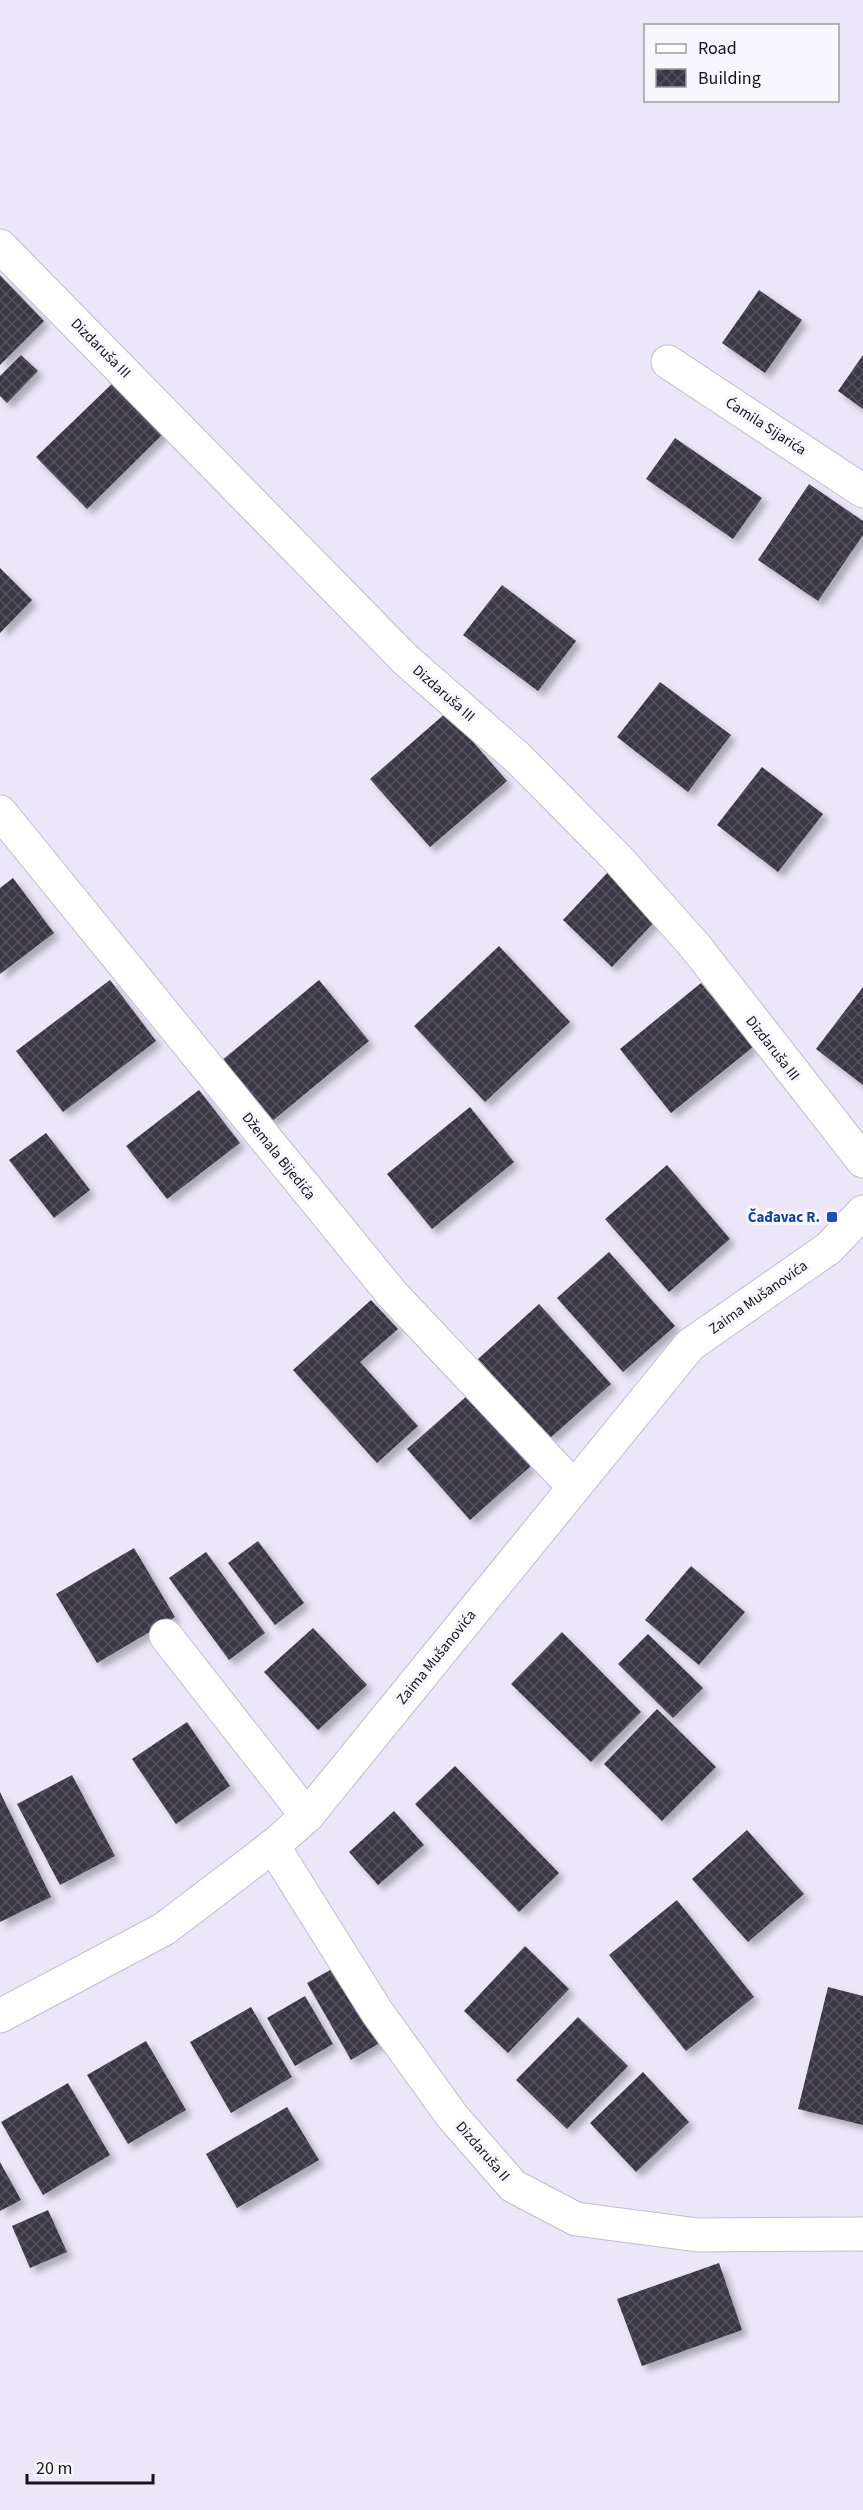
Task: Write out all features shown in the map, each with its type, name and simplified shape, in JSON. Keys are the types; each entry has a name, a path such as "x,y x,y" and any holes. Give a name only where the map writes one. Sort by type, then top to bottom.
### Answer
{"street":[{"name":"Dizdaruša III","path":"0,246 406,660 518,758 617,858 695,946 863,1161"},
{"name":"Ćamila Sijarića","path":"668,362 863,491"},
{"name":"Džemala Bijedića","path":"0,812 392,1294 573,1486"},
{"path":"829,1248 863,1212"},
{"path":"829,1248 863,1240"},
{"name":"Zaima Mušanovića","path":"0,2016 164,1929 273,1846 307,1816 690,1344 829,1248"},
{"path":"166,1636 307,1816"},
{"name":"Dizdaruša II","path":"273,1846 377,2012 452,2116 513,2186 576,2219 698,2235 863,2234"}],"building":[{"path":"0,275 44,321 0,365"},
{"path":"759,290 802,320 765,373 722,343"},
{"path":"21,355 38,371 7,403 0,396 0,376"},
{"path":"863,355 863,409 838,391"},
{"path":"117,379 167,430 87,509 36,457"},
{"path":"675,438 762,498 733,539 646,479"},
{"path":"809,484 863,521 863,535 818,601 758,560"},
{"path":"0,568 32,600 0,633"},
{"path":"502,585 576,641 538,691 463,635"},
{"path":"660,682 731,735 688,792 617,737"},
{"path":"447,712 507,781 430,847 370,779"},
{"path":"762,767 823,814 778,872 717,825"},
{"path":"609,871 658,918 612,967 563,920"},
{"path":"13,878 54,933 0,974 0,888"},
{"path":"499,946 570,1022 485,1102 414,1026"},
{"path":"110,980 156,1041 63,1112 16,1051"},
{"path":"319,980 369,1041 271,1122 221,1061"},
{"path":"701,983 753,1047 671,1113 620,1049"},
{"path":"863,987 863,1085 816,1049"},
{"path":"199,1090 240,1143 167,1199 126,1146"},
{"path":"470,1107 514,1162 432,1229 387,1174"},
{"path":"46,1133 90,1190 54,1218 9,1160"},
{"path":"667,1165 730,1239 669,1292 605,1219"},
{"path":"609,1252 675,1326 623,1372 557,1298"},
{"path":"371,1300 398,1329 360,1362 418,1426 377,1463 293,1370"},
{"path":"539,1304 611,1384 550,1438 478,1359"},
{"path":"468,1395 531,1466 470,1520 407,1449"},
{"path":"258,1541 304,1603 275,1625 228,1563"},
{"path":"134,1548 175,1617 97,1663 56,1594"},
{"path":"206,1552 265,1633 229,1660 169,1578"},
{"path":"691,1566 745,1612 699,1665 645,1620"},
{"path":"313,1628 367,1685 318,1730 264,1672"},
{"path":"562,1632 641,1712 591,1762 511,1684"},
{"path":"648,1634 703,1688 673,1718 618,1664"},
{"path":"657,1709 716,1767 662,1821 604,1764"},
{"path":"187,1722 230,1786 176,1824 132,1759"},
{"path":"455,1766 559,1873 519,1912 415,1804"},
{"path":"72,1775 115,1856 60,1885 17,1804"},
{"path":"0,1792 51,1897 0,1922"},
{"path":"394,1811 424,1845 378,1885 349,1852"},
{"path":"747,1830 804,1894 748,1942 692,1879"},
{"path":"677,1900 754,1997 686,2051 609,1955"},
{"path":"525,1946 569,1989 508,2053 464,2011"},
{"path":"339,1965 383,2041 351,2060 307,1983"},
{"path":"828,1987 863,1996 863,2125 798,2109"},
{"path":"305,1996 333,2044 295,2066 267,2018"},
{"path":"251,2007 292,2077 231,2113 190,2042"},
{"path":"578,2017 628,2066 567,2129 516,2080"},
{"path":"146,2041 186,2110 128,2144 87,2075"},
{"path":"643,2072 689,2122 636,2172 590,2123"},
{"path":"68,2083 110,2155 43,2195 1,2122"},
{"path":"287,2107 319,2160 237,2208 206,2154"},
{"path":"0,2162 21,2200 0,2211"},
{"path":"48,2210 67,2252 30,2268 12,2226"},
{"path":"719,2263 742,2330 642,2366 617,2299"}],"place":[{"name":"Čađavac R.","path":"832,1217"}]}
